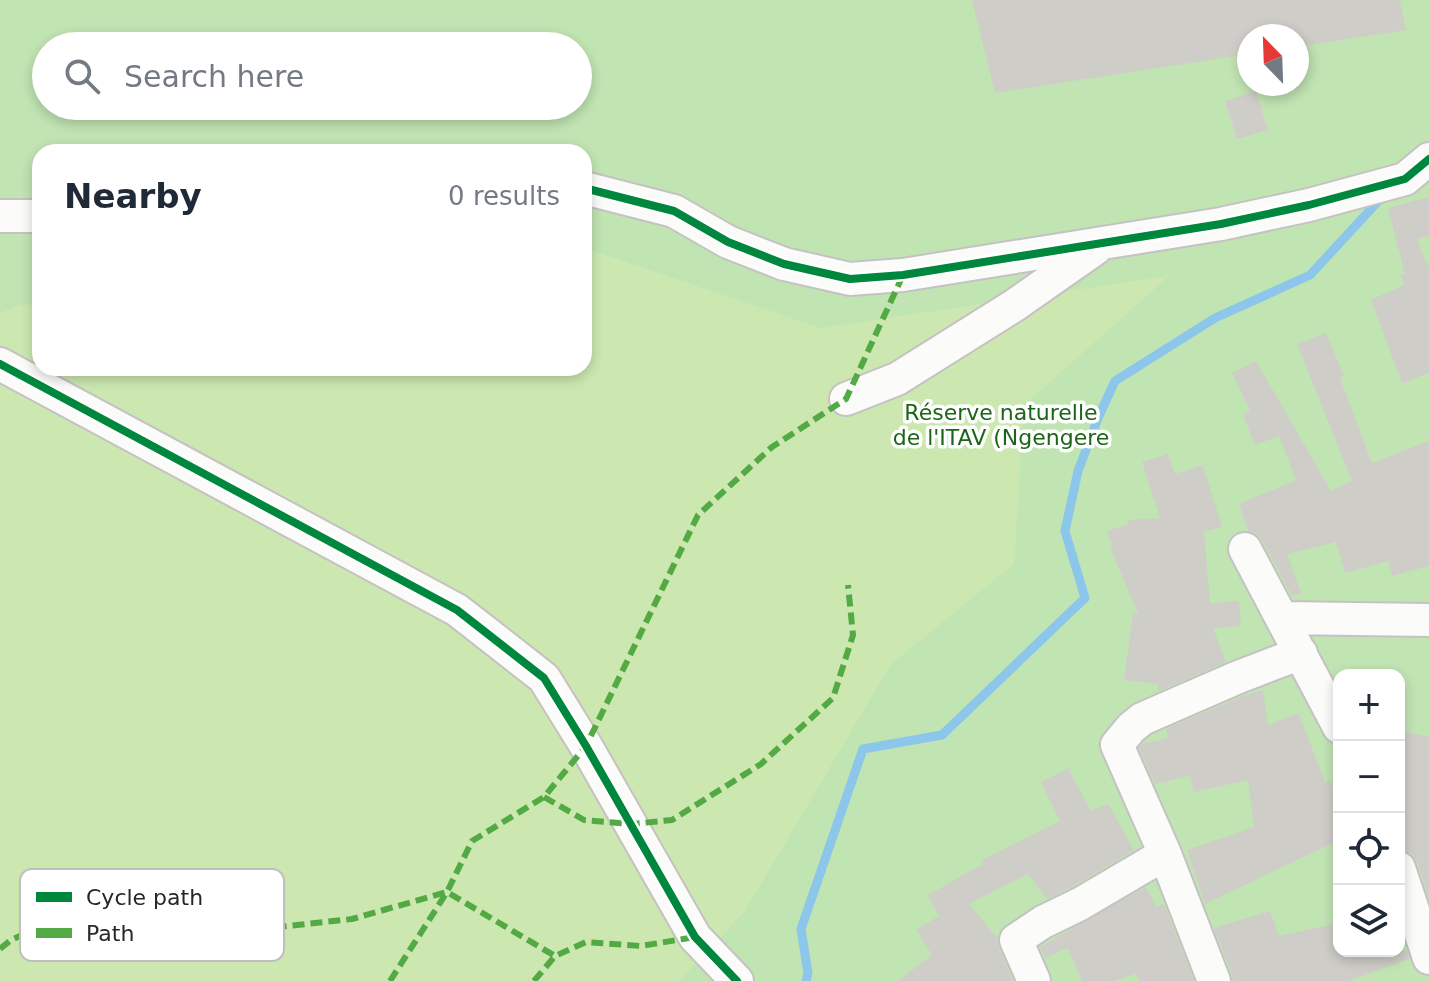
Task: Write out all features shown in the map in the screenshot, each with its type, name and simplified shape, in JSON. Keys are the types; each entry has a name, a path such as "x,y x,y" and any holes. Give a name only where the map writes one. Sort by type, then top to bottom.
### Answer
{"street":[{"path":"592,190 674,211 728,242 784,264 850,279 903,275 1221,224 1309,205 1405,179 1429,159"},
{"path":"0,216 32,216"},
{"path":"846,399 897,379 1015,305 1104,243"},
{"path":"0,364 457,610 544,678 695,937 737,981"},
{"path":"1245,549 1333,715"},
{"path":"1282,618 1429,620"},
{"path":"1214,981 1165,854 1117,745 1142,719 1301,653"},
{"path":"1034,981 1016,940 1165,854"},
{"path":"1405,885 1429,958"}],"green space":[{"name":"Réserve naturelle de l'ITAV (Ngengere","path":"0,0 1429,0 1429,981 0,981"},
{"path":"592,251 821,328 1169,276 1024,405 1014,564 891,664 745,911 679,981 0,981 0,313 32,304 32,376 592,376"}],"building":[{"path":"972,0 1400,0 1406,30 1309,45 1309,24 1237,24 1237,56 995,93"},
{"path":"1240,96 1258,96 1268,130 1237,139 1225,101"},
{"path":"1429,197 1429,236 1417,239 1429,265 1429,373 1402,383 1371,300 1404,285 1400,275 1405,274 1388,208"},
{"path":"1326,333 1344,376 1340,378 1372,463 1429,441 1429,566 1392,576 1388,561 1345,573 1336,542 1287,554 1301,593 1292,596 1262,540 1256,533 1248,531 1239,504 1296,480 1279,436 1255,445 1243,414 1250,411 1232,373 1256,361 1331,491 1352,481 1297,344"},
{"path":"1168,454 1175,474 1203,465 1222,527 1204,532 1210,603 1239,601 1241,626 1213,628 1226,662 1159,691 1157,684 1124,680 1133,613 1138,613 1110,548 1113,546 1107,531 1129,524 1128,520 1160,518 1142,462"},
{"path":"1263,690 1268,725 1299,713 1325,783 1329,780 1333,788 1333,843 1205,904 1187,850 1254,827 1248,780 1194,792 1190,776 1155,784 1139,748 1142,744 1168,738 1166,729"},
{"path":"1405,731 1429,737 1429,898 1417,861 1411,853 1405,852"},
{"path":"1068,768 1091,811 1108,804 1134,850 1047,899 1028,874 969,904 997,938 1013,981 898,981 932,955 916,930 939,916 928,895 983,864 982,860 1060,821 1041,782"},
{"path":"1146,887 1156,907 1163,904 1165,907 1194,981 1139,981 1136,973 1115,981 1082,981 1068,948 1045,958 1040,947"},
{"path":"1270,911 1279,936 1333,924 1333,957 1405,957 1407,951 1409,959 1349,981 1233,981 1214,928"}],"waterway":[{"path":"806,981 808,973 801,929 863,749 942,735 1085,598 1065,531 1078,471 1115,381 1215,318 1310,275 1383,196"}],"marked path":[{"path":"390,981 447,892 472,841 544,797 586,746 698,515 772,447 846,399 903,275"},
{"path":"544,797 584,820 632,824 672,820 761,764 833,698 853,635 848,585"},
{"path":"284,926 352,919 447,892 555,956"},
{"path":"0,949 20,936"},
{"path":"534,981 555,956 586,942 641,946 695,937"}],"cycle path":[{"path":"592,190 674,211 728,242 784,264 850,279 903,275 1221,224 1309,205 1405,179 1429,159"},
{"path":"0,364 457,610 544,678 695,937 737,981"}]}
